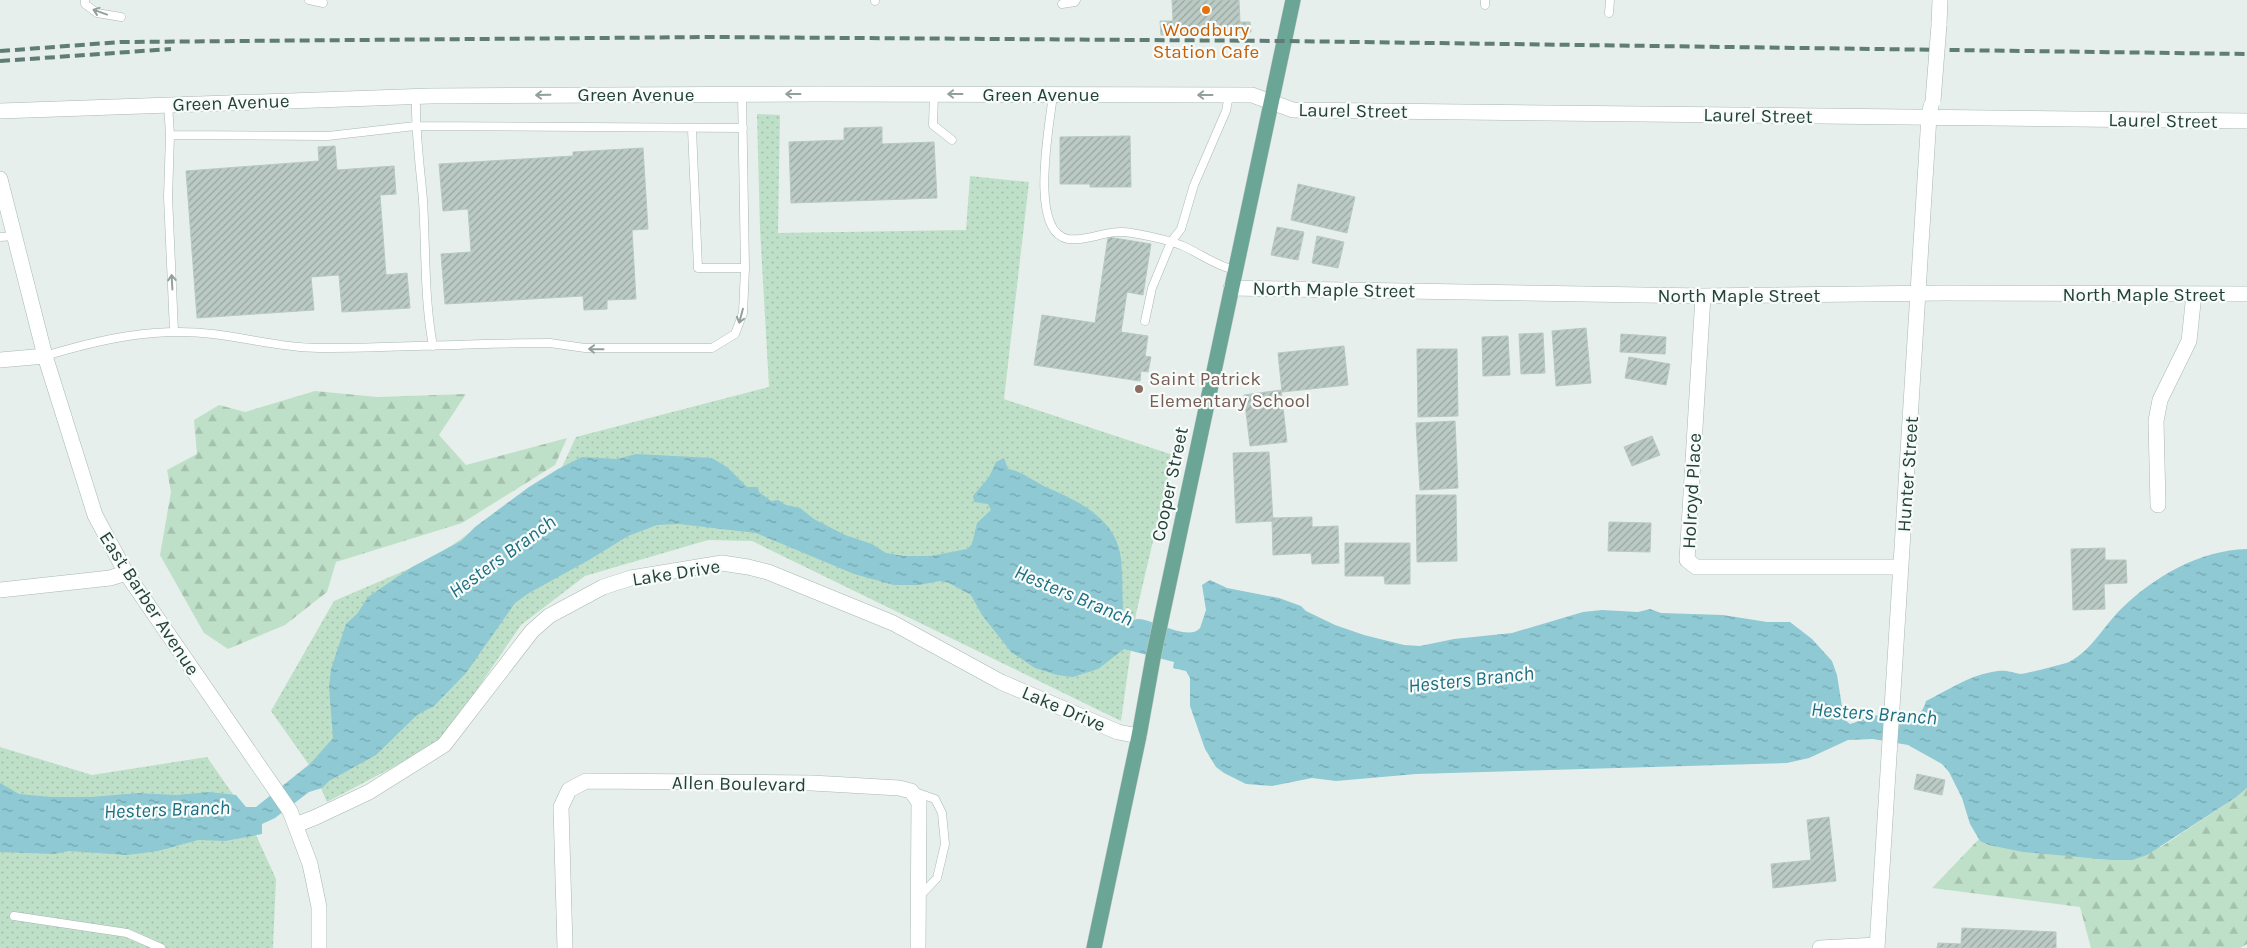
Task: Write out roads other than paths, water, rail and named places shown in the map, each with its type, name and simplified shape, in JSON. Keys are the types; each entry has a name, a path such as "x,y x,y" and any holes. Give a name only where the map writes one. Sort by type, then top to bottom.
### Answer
{"main road":[{"name":"Cooper Street","path":"1094,948 1139,736 1160,623 1293,0"}],"street":[{"name":"Hunter Street","path":"1877,946 1929,116 1933,101 1940,0"},
{"name":"Green Avenue","path":"0,111 416,97 742,94 1252,94 1270,102"},
{"name":"Laurel Street","path":"1270,102 1293,110 2247,121"},
{"name":"East Barber Avenue","path":"0,179 7,237 95,516 126,573 290,810 310,864 319,907 319,948"},
{"name":"North Maple Street","path":"1231,288 1703,296 1944,293 2247,294"},
{"path":"2158,505 2156,421 2160,400 2189,341 2194,294"},
{"name":"Holroyd Place","path":"1703,296 1687,560 1696,566 1901,566"},
{"path":"0,360 45,356"},
{"name":"Lake Drive","path":"296,825 316,818 369,792 444,745 532,631 549,616 603,588 631,578 722,563 768,572 812,589 893,623 1001,682 1118,732 1139,736"},
{"path":"0,590 110,578 126,573"},
{"name":"Allen Boulevard","path":"565,948 561,807 569,790 586,781 812,784 911,790"},
{"path":"911,790 919,802 918,948"},
{"path":"1820,948 1877,946"}],"lane":[{"path":"85,0 85,4 97,13 121,17"},
{"path":"309,0 323,4"},
{"path":"1062,4 1076,2 1076,0"},
{"path":"1610,0 1610,13"},
{"path":"45,356 120,336 174,331 214,334 276,345 317,348 550,343 568,347 712,348 735,334 743,313 745,268 742,94"},
{"path":"934,94 933,125 952,140"},
{"path":"1053,94 1044,198 1052,229 1060,237 1083,239 1109,231 1129,232 1171,242 1223,268 1235,270"},
{"path":"1145,321 1152,288 1171,242 1180,230 1194,185 1226,111 1229,95"},
{"path":"416,97 415,126 423,201 428,316 433,346"},
{"path":"168,104 170,135 168,197 174,331"},
{"path":"170,135 328,136 415,126 743,128"},
{"path":"692,129 698,268 745,268"},
{"path":"911,790 935,799 942,813 945,844 937,878 918,898"},
{"path":"14,916 128,933 161,948"}],"water":[{"name":"Hesters Branch","path":"636,454 712,458 727,467 747,487 758,487 759,492 771,501 778,500 786,505 800,508 814,519 845,535 872,544 886,553 904,556 931,556 967,549 972,544 977,523 991,510 988,504 974,502 973,496 989,477 996,462 1004,458 1008,469 1018,472 1085,506 1105,523 1113,533 1118,545 1122,566 1123,613 1130,621 1145,620 1180,631 1195,632 1200,628 1206,610 1202,585 1210,580 1227,588 1279,598 1301,606 1306,611 1335,625 1364,635 1404,645 1420,646 1454,639 1512,633 1583,612 1602,610 1638,612 1650,609 1661,613 1723,615 1767,622 1790,622 1812,639 1832,661 1837,675 1844,719 1850,724 1873,716 1904,717 1918,714 1923,709 1926,701 1966,680 1983,674 2007,671 2021,674 2069,662 2084,652 2120,610 2162,576 2212,554 2247,549 2247,788 2235,798 2147,855 2132,860 2112,860 2023,852 1989,845 1980,841 1970,824 1962,798 1949,772 1942,764 1908,745 1873,739 1848,740 1809,758 1787,763 1416,774 1336,781 1312,778 1272,786 1246,784 1216,767 1205,749 1190,706 1190,678 1186,671 1173,668 1174,662 1124,649 1098,669 1073,677 1057,675 1035,668 1011,652 982,615 971,595 949,583 940,581 919,585 894,585 854,574 756,533 679,524 657,525 628,536 515,603 466,673 434,706 417,715 376,755 329,781 322,788 309,792 275,818 262,824 262,834 225,841 198,840 158,851 127,855 69,851 54,854 0,852 0,783 19,794 51,797 91,797 138,793 176,795 209,792 236,795 246,807 256,807 311,763 333,738 329,687 331,669 346,624 357,614 368,597 412,567 461,541 475,527 529,487 558,469 582,457 617,459"}],"railway":[{"path":"0,51 121,42 714,37 1284,41 2247,54"},
{"path":"0,61 171,49"}],"place":[{"name":"Woodbury Station Cafe","path":"1206,10"},
{"name":"Saint Patrick Elementary School","path":"1139,389"}]}
